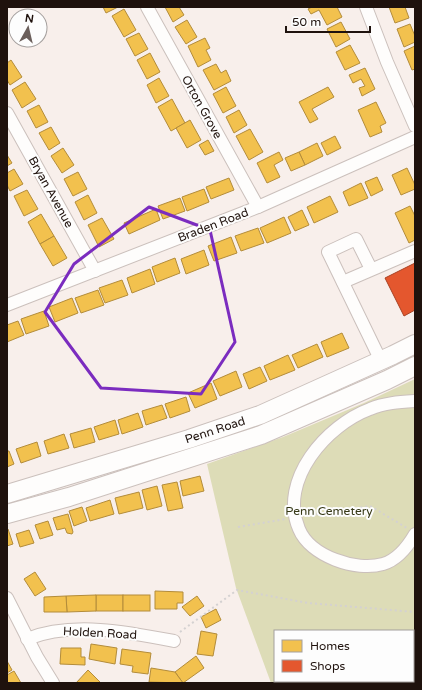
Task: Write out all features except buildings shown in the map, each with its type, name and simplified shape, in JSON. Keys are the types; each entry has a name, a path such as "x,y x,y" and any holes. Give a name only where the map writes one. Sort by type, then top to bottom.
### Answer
{"highway":[{"name":"Penn Road","path":"7,494 189,439 260,415 381,361 415,344"},
{"name":"Penn Road","path":"7,514 69,496 261,434 387,380 415,366"}],"street":[{"name":"Orton Grove","path":"147,7 258,207"},
{"path":"366,7 387,62 415,126"},
{"name":"Bryan Avenue","path":"7,113 95,270"},
{"name":"Braden Road","path":"7,305 258,207 415,137"},
{"path":"371,269 356,240 328,252 381,361"},
{"path":"343,282 415,250"},
{"path":"412,532 408,546 384,564 368,567 355,565 341,562 325,555 311,546 299,529 294,508 295,496 302,470 310,458 334,430 350,418 371,408 398,402 415,401"},
{"path":"7,598 53,683"},
{"name":"Holden Road","path":"28,639 51,631 74,630 128,633 174,641"}],"path":[{"path":"238,527 370,506 412,532"},
{"path":"174,641 182,629 236,590 308,603 415,612"}],"highlighted area":[{"path":"149,207 210,230 235,342 201,394 101,388 45,312 74,264"}],"green space":[{"name":"Penn Cemetery","path":"415,379 415,683 271,683 236,588 207,464 283,437 364,403"}]}
